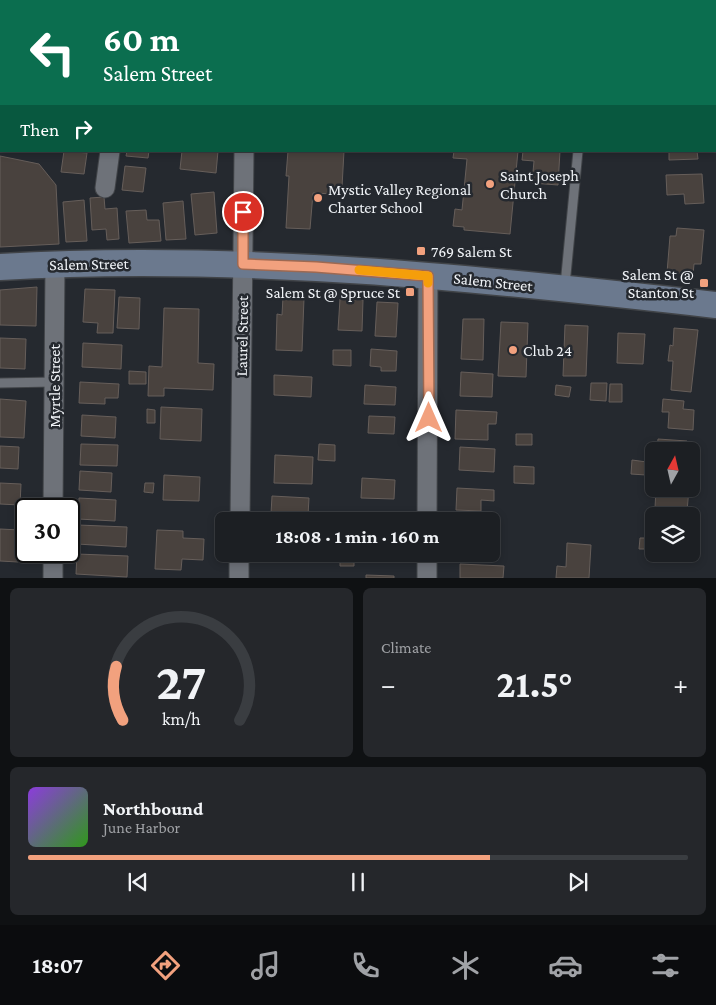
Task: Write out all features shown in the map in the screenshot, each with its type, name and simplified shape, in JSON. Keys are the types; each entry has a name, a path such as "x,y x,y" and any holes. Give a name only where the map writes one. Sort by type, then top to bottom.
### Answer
{"main road":[{"name":"Salem Street","path":"0,267 55,264 243,264 316,267 428,276 716,305"}],"street":[{"path":"105,188 110,152"},
{"name":"Laurel Street","path":"240,512 244,152"},
{"name":"Myrtle Street","path":"53,498 55,264"},
{"path":"428,276 428,512"},
{"path":"239,562 239,578"},
{"path":"427,562 427,578"},
{"path":"53,563 53,578"}],"lane":[{"path":"564,289 578,152"},
{"path":"0,383 54,382"}],"building":[{"path":"64,152 87,153 84,174 61,172"},
{"path":"127,152 149,152 148,158 126,156"},
{"path":"182,152 218,152 216,173 180,169"},
{"path":"288,152 344,152 342,187 334,187 334,194 313,193 310,229 286,228 289,176 286,176"},
{"name":"Saint Joseph Church","path":"454,152 518,152 510,234 464,230 464,227 453,226 455,209 462,210 467,159 453,158"},
{"path":"523,152 560,152 558,185 532,183 534,161 522,160"},
{"path":"669,152 697,152 698,159 669,160"},
{"path":"0,156 39,164 56,185 59,244 0,247"},
{"path":"125,166 146,168 143,192 122,190"},
{"path":"702,174 704,203 685,204 684,194 667,195 666,175"},
{"path":"214,192 217,233 195,235 191,194"},
{"path":"104,197 105,209 117,208 119,239 107,240 106,229 92,230 90,198"},
{"path":"84,200 87,241 66,242 63,202"},
{"path":"183,201 186,239 166,240 163,203"},
{"path":"146,210 147,220 159,220 161,241 129,243 126,211"},
{"path":"677,228 704,230 701,264 694,264 693,275 667,273 670,236 676,236"},
{"path":"37,287 36,326 0,325 0,290"},
{"path":"85,289 115,290 113,333 97,333 98,323 83,322"},
{"path":"119,297 140,298 139,329 117,328"},
{"path":"283,297 304,298 302,351 276,350 277,314 282,315"},
{"path":"340,299 363,300 362,331 338,330"},
{"path":"377,302 398,303 396,337 375,336"},
{"path":"164,308 199,309 198,363 214,364 213,390 164,388 164,396 148,396 149,366 162,367"},
{"path":"463,319 484,319 483,360 461,359"},
{"name":"Club 24","path":"501,322 528,323 526,377 498,376"},
{"path":"565,325 588,326 586,376 563,376"},
{"path":"674,328 698,330 691,392 671,390 673,361 668,361 670,345 673,346"},
{"path":"618,333 645,334 643,364 617,363"},
{"path":"0,338 26,339 25,369 0,368"},
{"path":"83,343 122,345 121,369 82,367"},
{"path":"371,349 397,351 396,371 381,371 381,367 370,366"},
{"path":"333,350 351,350 351,366 333,365"},
{"path":"129,371 146,372 146,384 129,384"},
{"path":"461,372 493,374 492,397 460,396"},
{"path":"274,375 312,377 311,397 274,395"},
{"path":"80,382 119,384 118,398 105,398 105,404 79,403"},
{"path":"591,383 607,383 606,401 590,400"},
{"path":"610,384 622,384 622,402 609,402"},
{"path":"365,385 396,387 395,405 364,404"},
{"path":"556,385 571,387 569,397 555,395"},
{"path":"0,399 26,401 24,438 0,437"},
{"path":"663,399 684,401 683,409 694,410 693,430 668,428 669,412 662,412"},
{"path":"161,407 202,409 201,441 160,439"},
{"path":"147,409 155,410 155,423 147,423"},
{"path":"456,410 497,412 496,424 488,424 488,440 455,439"},
{"path":"82,415 116,417 115,438 81,436"},
{"path":"369,416 395,417 394,434 368,433"},
{"path":"516,434 532,434 532,445 516,445"},
{"path":"658,439 687,441 687,442 658,442"},
{"path":"81,444 118,445 117,466 80,465"},
{"path":"319,444 335,445 335,461 318,460"},
{"path":"0,446 19,447 18,469 0,468"},
{"path":"460,447 495,449 494,472 459,470"},
{"path":"275,455 313,457 312,484 274,483"},
{"path":"632,460 645,462 645,475 631,474"},
{"path":"514,466 534,467 534,484 514,483"},
{"path":"80,471 112,473 111,492 79,490"},
{"path":"164,475 200,477 199,501 163,500"},
{"path":"362,478 395,480 394,499 361,498"},
{"path":"0,483 21,484 20,498 15,498 15,505 0,504"},
{"path":"145,483 154,483 153,493 144,492"},
{"path":"457,488 494,490 494,501 481,500 481,511 456,510"},
{"path":"272,496 309,498 308,512 271,512"},
{"path":"80,498 116,500 115,521 80,519"},
{"path":"656,498 688,498 687,507 655,507"},
{"path":"80,525 127,527 126,547 80,544"},
{"path":"0,529 15,530 15,562 0,561"},
{"path":"157,530 183,531 183,538 204,539 203,560 182,559 181,570 155,569"},
{"path":"640,538 645,538 645,549 639,549"},
{"path":"567,543 591,545 589,578 556,578 557,566 566,567"},
{"path":"80,554 128,556 127,577 76,574 77,563 80,563"},
{"path":"340,562 354,562 354,566 340,566"},
{"path":"460,564 504,566 503,578 460,578"},
{"path":"366,575 394,576 394,578 366,578"}],"slow traffic":[{"path":"359,270 428,276 428,283"}],"place":[{"name":"Saint Joseph Church","path":"490,184"},
{"name":"Mystic Valley Regional Charter School","path":"318,198"},
{"name":"769 Salem St","path":"421,251"},
{"name":"Salem St @ Stanton St","path":"704,283"},
{"name":"Salem St @ Spruce St","path":"410,292"},
{"name":"Club 24","path":"513,350"}],"route":[{"path":"243,212 243,264 316,267 428,276 429,418"}]}
